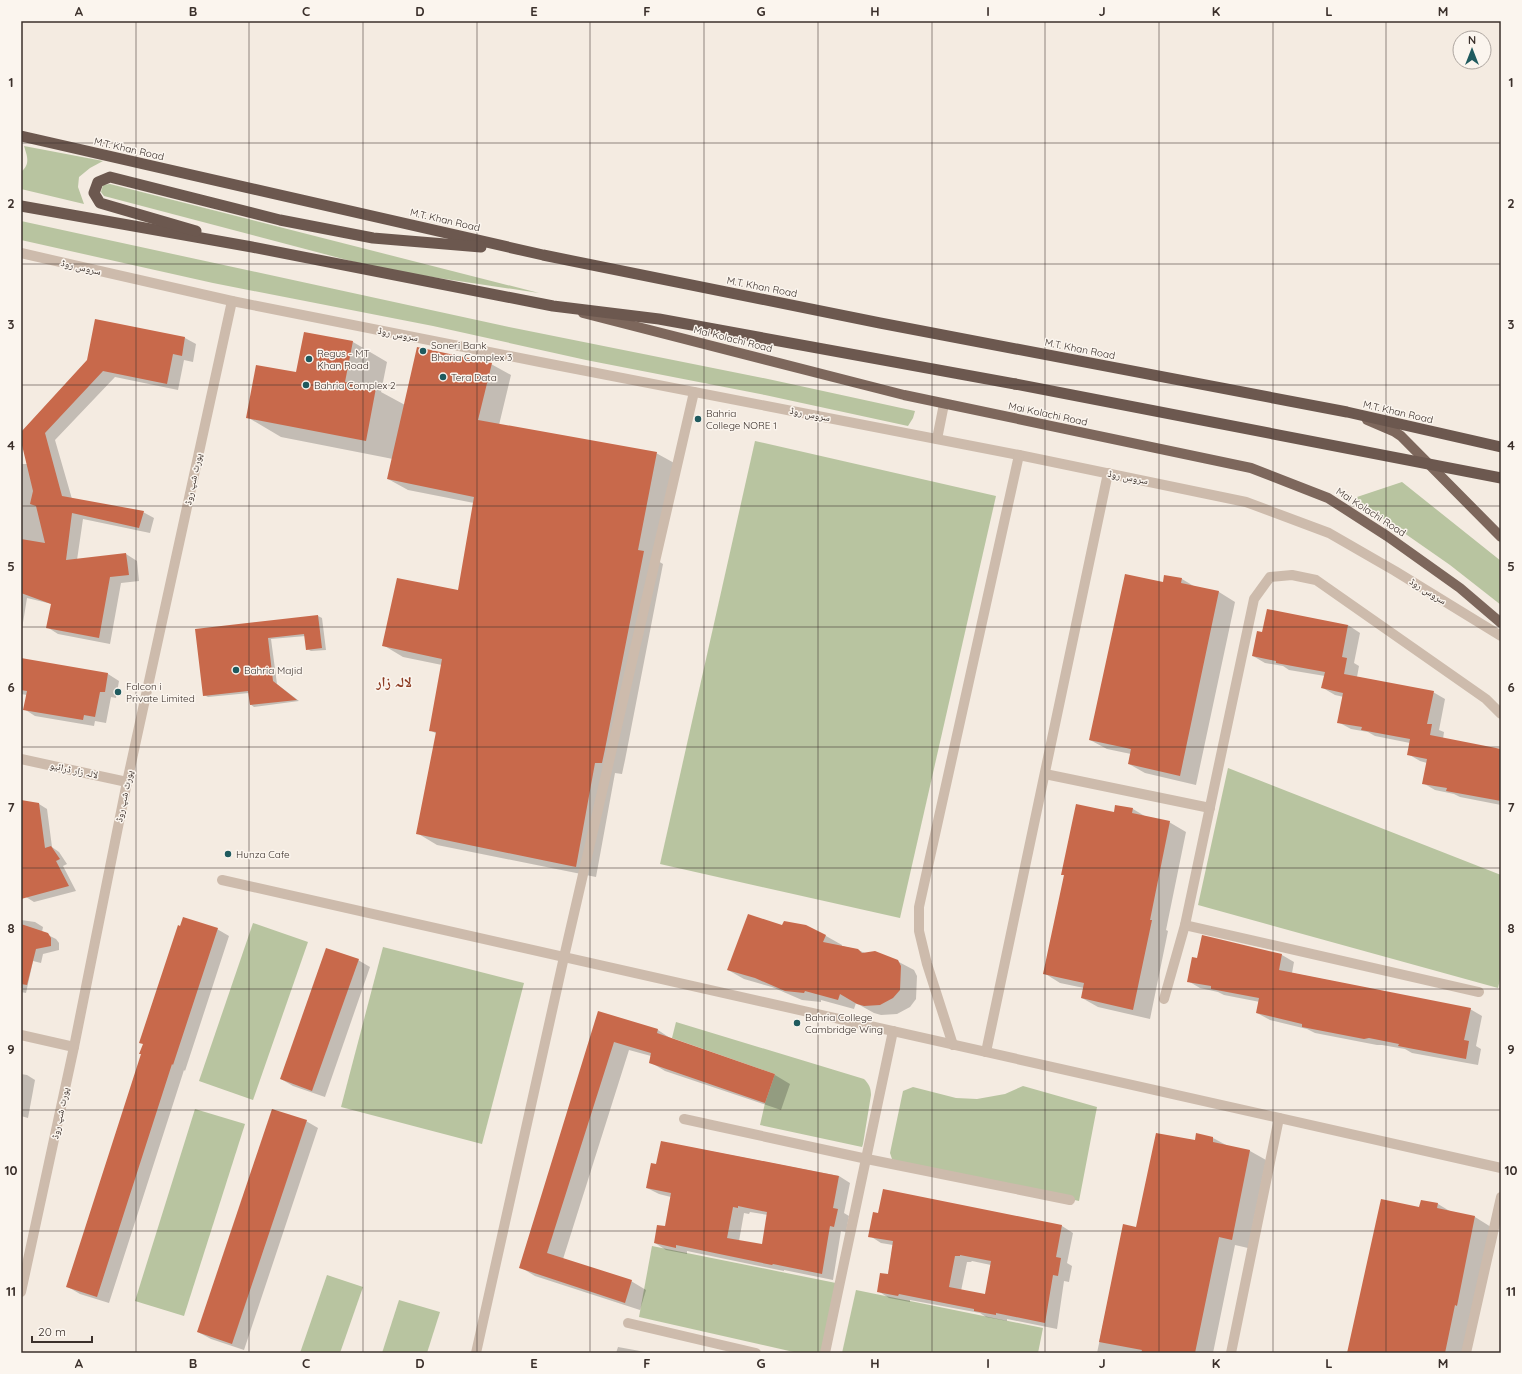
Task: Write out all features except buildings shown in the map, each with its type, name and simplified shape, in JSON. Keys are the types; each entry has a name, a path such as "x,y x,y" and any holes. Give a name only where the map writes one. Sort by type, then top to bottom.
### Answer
{"highway":[{"name":"M.T. Khan Road","path":"21,136 519,249 880,323 1347,412 1501,447"},
{"path":"252,247 100,203 94,193 98,182 110,178 280,220 373,238 519,249"},
{"path":"21,206 252,247 553,306 659,319 1015,384 1501,478"}],"main road":[{"name":"Mai Kolachi Road","path":"553,306 944,404 1251,468 1328,498 1387,536 1460,588 1501,623"},
{"path":"1347,412 1377,424 1401,436 1501,537"}],"street":[{"name":"سروس روڈ","path":"21,253 232,300 1019,455 1246,502 1329,533 1395,571 1501,636"},
{"name":"پورٹ شپ روڈ","path":"21,1292 74,1046 127,782 232,300"},
{"path":"476,1353 564,957 694,392"},
{"path":"937,439 944,404"},
{"path":"953,1044 922,944 919,931 919,907 1019,455"},
{"path":"986,1052 1108,473"},
{"path":"1164,999 1185,925 1254,599 1270,577 1292,575 1316,580 1486,699 1501,714"},
{"name":"لالہ زار ڈرائیو","path":"21,758 127,782"},
{"path":"1045,774 1210,808"},
{"path":"222,880 1501,1168"},
{"path":"1185,925 1479,992"},
{"path":"825,1353 894,1031"},
{"path":"21,1035 74,1046"},
{"path":"1231,1353 1279,1118"},
{"path":"684,1119 867,1159 1070,1200"},
{"path":"1466,1353 1501,1197"},
{"path":"628,1323 756,1353"}],"green space":[{"path":"24,146 103,161 90,168 79,177 78,187 84,204 21,189 21,172 27,163"},
{"path":"110,184 539,293 385,270 104,196 101,192 103,185"},
{"path":"21,221 509,327 768,379 915,411 908,426 765,395 586,360 433,326 213,283 21,240"},
{"path":"755,441 996,496 900,918 660,864"},
{"path":"1402,482 1501,561 1501,605 1450,565 1354,498"},
{"path":"1228,768 1501,875 1501,975 1498,988 1198,905"},
{"path":"253,923 308,942 253,1100 199,1081"},
{"path":"383,947 524,983 482,1144 341,1107"},
{"path":"676,1022 864,1079 871,1090 871,1095 862,1147 760,1125 765,1103 775,1074 672,1038"},
{"path":"1023,1086 1097,1107 1079,1201 892,1159 890,1153 903,1091 913,1087 956,1098 977,1099 1005,1094"},
{"path":"195,1109 245,1124 184,1316 135,1301"},
{"path":"652,1246 836,1283 821,1353 798,1353 639,1317"},
{"path":"327,1275 363,1287 340,1353 300,1353"},
{"path":"856,1290 1043,1328 1038,1353 842,1353"},
{"path":"399,1300 440,1312 427,1353 382,1353"}],"place":[{"name":"Soneri Bank Bharia Complex 3","path":"423,351"},
{"name":"Regus - MT Khan Road","path":"309,359"},
{"name":"Tera Data","path":"443,377"},
{"name":"Bahria Complex 2","path":"306,385"},
{"name":"Bahria College NORE 1","path":"698,419"},
{"name":"Bahria Majid","path":"236,670"},
{"name":"Falcon i Private Limited","path":"118,692"},
{"name":"Hunza Cafe","path":"228,854"},
{"name":"Bahria College Cambridge Wing","path":"797,1023"}],"district":[{"name":"لالہ زار","path":"394,682"}]}
